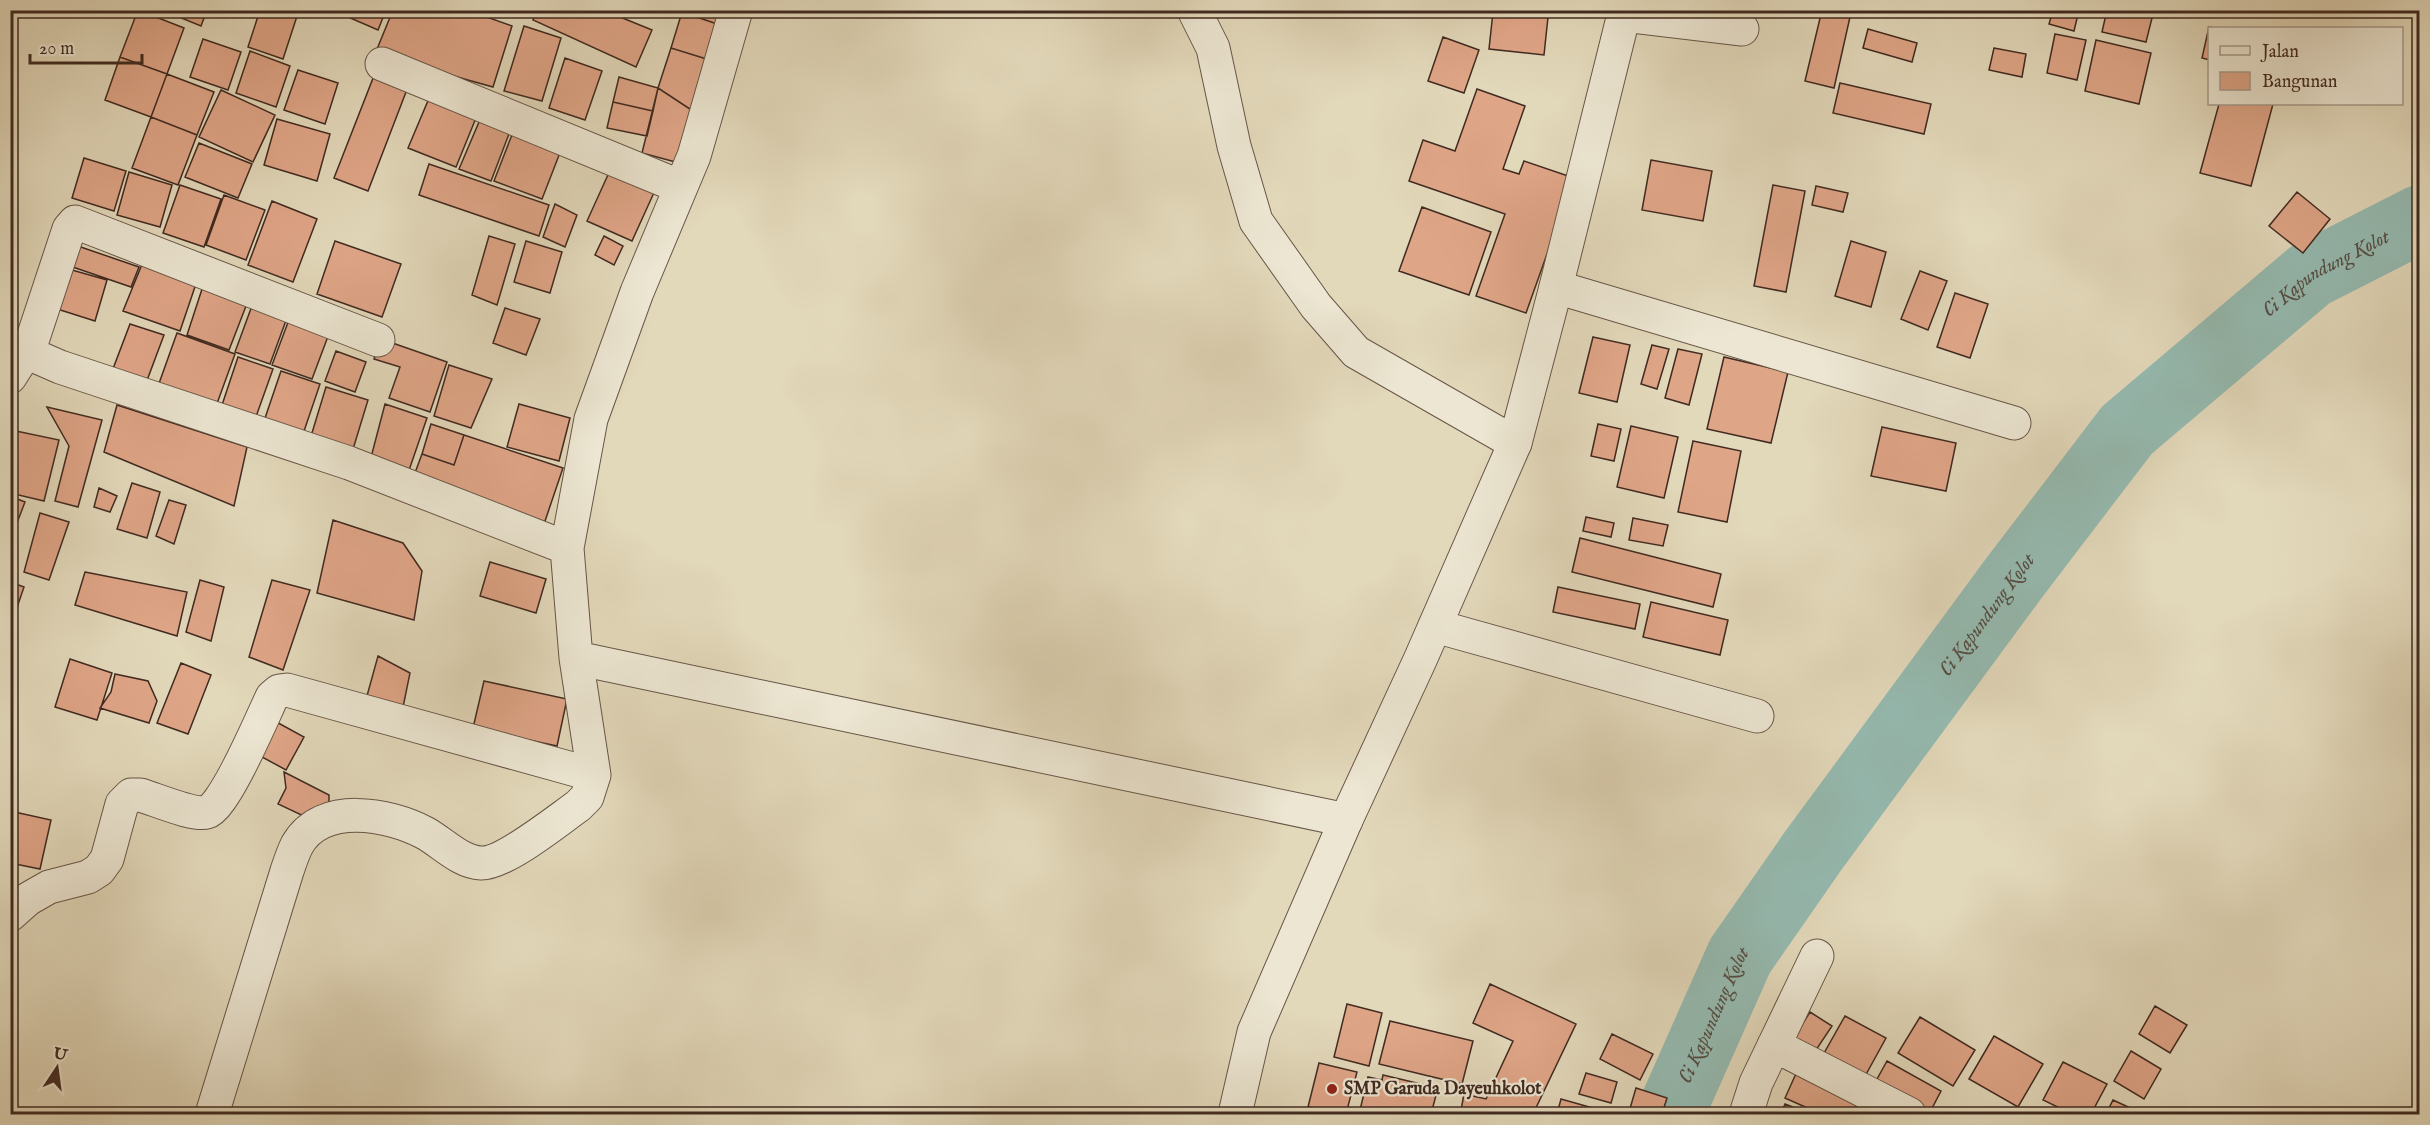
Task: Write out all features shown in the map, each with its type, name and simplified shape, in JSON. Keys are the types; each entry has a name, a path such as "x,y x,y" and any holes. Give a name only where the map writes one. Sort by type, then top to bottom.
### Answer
{"street":[{"path":"212,1114 287,871 297,844 310,830 327,819 359,815 394,820 425,833 462,857 480,863 497,861 578,806 587,797 594,775 582,710 567,549 584,467 591,419 638,292 694,156 736,10"},
{"path":"1194,10 1213,48 1234,146 1256,221 1316,306 1356,352 1515,443"},
{"path":"1235,1114 1254,1032 1515,443 1557,287 1625,13 1742,29"},
{"path":"382,64 681,187"},
{"path":"378,340 75,222 69,230 19,365 60,367 349,463 567,549"},
{"path":"1557,287 2014,423"},
{"path":"1435,626 1757,716"},
{"path":"576,658 1346,820"},
{"path":"10,915 28,899 49,887 88,877 99,870 107,859 122,804 131,795 140,795 196,812 206,813 213,809 228,788 272,697 279,691 286,690 594,775"},
{"path":"1746,1114 1756,1083 1817,956"},
{"path":"1774,1045 1909,1114"}],"building":[{"path":"138,10 184,28 167,74 120,57"},
{"path":"162,10 207,10 201,26"},
{"path":"260,10 299,10 283,59 248,47"},
{"path":"332,10 386,10 378,30"},
{"path":"393,10 467,10 512,26 493,87 375,54"},
{"path":"538,10 603,10 652,30 636,67 533,20"},
{"path":"683,10 728,10 723,26 682,12"},
{"path":"1822,10 1850,17 1834,88 1805,81"},
{"path":"2053,10 2079,10 2074,31 2049,24"},
{"path":"2107,10 2154,10 2146,42 2102,32"},
{"path":"682,12 723,26 713,61 671,48"},
{"path":"1493,12 1548,17 1544,55 1489,49"},
{"path":"524,26 561,38 542,101 504,91"},
{"path":"1868,29 1917,43 1912,62 1863,48"},
{"path":"2208,31 2208,60 2202,58"},
{"path":"2055,34 2086,40 2077,80 2047,73"},
{"path":"1443,37 1479,50 1464,93 1428,81"},
{"path":"203,39 241,52 228,90 190,77"},
{"path":"2096,40 2151,53 2139,104 2085,91"},
{"path":"671,48 713,61 696,113 658,88"},
{"path":"1994,48 2026,54 2022,77 1989,70"},
{"path":"250,51 290,66 276,107 236,93"},
{"path":"120,57 167,74 151,117 105,100"},
{"path":"565,58 602,71 585,120 549,108"},
{"path":"377,68 411,79 368,191 334,178"},
{"path":"298,70 338,83 325,124 284,110"},
{"path":"167,74 214,92 197,135 151,117"},
{"path":"619,77 658,88 653,111 613,102"},
{"path":"1840,83 1931,104 1924,134 1833,113"},
{"path":"658,88 696,113 683,164 642,153"},
{"path":"1477,89 1525,106 1503,169 1519,174 1524,161 1574,178 1526,313 1476,296 1505,214 1409,181 1423,140 1455,151"},
{"path":"221,90 275,115 253,162 199,137"},
{"path":"430,96 478,113 456,167 408,148"},
{"path":"613,102 653,111 647,136 607,128"},
{"path":"2219,105 2273,105 2251,186 2200,173"},
{"path":"482,115 512,126 491,181 459,169"},
{"path":"151,117 197,135 178,185 132,168"},
{"path":"277,119 330,134 317,181 264,165"},
{"path":"515,127 563,145 542,199 494,181"},
{"path":"199,143 252,164 238,198 185,177"},
{"path":"84,158 126,171 114,211 72,198"},
{"path":"1651,160 1712,171 1703,221 1642,210"},
{"path":"429,164 549,205 539,236 419,195"},
{"path":"612,166 657,186 632,241 587,221"},
{"path":"129,172 172,185 160,227 117,215"},
{"path":"180,185 221,199 204,247 163,233"},
{"path":"1773,185 1805,191 1786,292 1754,286"},
{"path":"1816,186 1848,193 1843,212 1812,205"},
{"path":"2297,192 2330,219 2303,253 2269,226"},
{"path":"224,195 265,210 246,260 206,245"},
{"path":"272,201 317,219 293,282 248,265"},
{"path":"555,204 577,215 565,247 543,237"},
{"path":"1422,207 1491,232 1469,295 1399,271"},
{"path":"489,236 515,244 497,305 472,295"},
{"path":"604,236 623,246 614,265 595,255"},
{"path":"335,241 401,264 382,317 317,294"},
{"path":"526,241 562,252 550,293 514,282"},
{"path":"1851,241 1886,252 1871,307 1835,296"},
{"path":"72,244 139,267 131,287 64,264"},
{"path":"147,252 200,272 180,331 123,311"},
{"path":"65,268 107,280 95,321 54,308"},
{"path":"1920,271 1947,281 1928,330 1901,319"},
{"path":"204,283 248,301 229,350 187,335"},
{"path":"1955,293 1988,304 1970,358 1937,347"},
{"path":"253,303 288,315 270,364 235,352"},
{"path":"505,308 540,319 526,355 493,343"},
{"path":"290,317 330,331 312,379 272,365"},
{"path":"130,324 164,335 146,383 111,374"},
{"path":"177,333 235,354 215,409 157,389"},
{"path":"1593,337 1630,345 1617,402 1579,393"},
{"path":"381,339 447,362 430,412 389,398 400,367 374,359"},
{"path":"1652,345 1669,349 1657,389 1641,384"},
{"path":"1678,349 1702,354 1689,405 1665,398"},
{"path":"336,351 366,362 355,392 325,381"},
{"path":"238,357 273,369 253,425 219,414"},
{"path":"1724,357 1788,372 1771,443 1707,429"},
{"path":"449,365 492,379 471,428 434,416"},
{"path":"281,371 320,384 302,437 263,424"},
{"path":"326,387 368,400 350,459 308,446"},
{"path":"385,404 427,418 407,476 369,465"},
{"path":"519,404 570,418 559,461 507,447"},
{"path":"117,405 247,447 234,506 104,452"},
{"path":"47,407 102,420 78,507 55,501 69,446"},
{"path":"431,424 464,435 454,465 422,454"},
{"path":"1598,424 1621,429 1614,461 1591,456"},
{"path":"1631,426 1678,437 1664,498 1617,487"},
{"path":"1882,427 1956,443 1946,491 1871,476"},
{"path":"16,431 59,440 44,501 10,493 10,449"},
{"path":"464,435 563,468 544,524 412,481 422,454 454,465"},
{"path":"1693,441 1741,451 1727,522 1678,512"},
{"path":"132,483 160,492 147,538 117,529"},
{"path":"99,488 117,496 110,512 94,507"},
{"path":"10,496 25,502 10,541"},
{"path":"169,500 186,505 174,544 156,536"},
{"path":"40,513 69,522 49,580 24,572"},
{"path":"1586,517 1614,523 1611,537 1583,531"},
{"path":"1633,518 1668,525 1663,546 1629,540"},
{"path":"333,520 403,543 422,571 414,620 317,593"},
{"path":"1580,538 1721,574 1713,607 1572,572"},
{"path":"490,562 546,579 536,613 480,596"},
{"path":"85,572 187,592 177,636 75,605"},
{"path":"200,580 224,587 211,641 186,632"},
{"path":"272,580 310,590 283,670 249,657"},
{"path":"10,582 24,587 11,625 10,625"},
{"path":"1558,587 1640,604 1635,629 1553,612"},
{"path":"1651,602 1728,620 1720,655 1643,637"},
{"path":"378,656 410,673 401,717 365,703"},
{"path":"70,659 112,673 97,720 55,707"},
{"path":"181,663 211,675 188,734 157,723"},
{"path":"115,674 148,681 157,701 149,723 100,708 111,692"},
{"path":"484,681 567,699 557,746 473,728"},
{"path":"271,719 304,737 286,770 253,752"},
{"path":"284,772 329,795 329,813 312,820 278,804 286,788"},
{"path":"10,811 51,820 40,869 10,863"},
{"path":"1490,984 1576,1024 1533,1114 1492,1114 1484,1111 1482,1114 1461,1110 1464,1094 1486,1099 1513,1041 1473,1023"},
{"path":"1347,1004 1382,1013 1369,1066 1334,1057"},
{"path":"2155,1006 2187,1025 2170,1053 2139,1034"},
{"path":"1810,1012 1832,1026 1814,1053 1793,1039"},
{"path":"1845,1016 1886,1038 1864,1078 1823,1055"},
{"path":"1920,1017 1975,1050 1953,1086 1898,1053"},
{"path":"1390,1021 1473,1041 1462,1084 1379,1064"},
{"path":"1612,1034 1653,1054 1640,1080 1600,1059"},
{"path":"1994,1036 2043,1064 2018,1107 1969,1079"},
{"path":"2131,1051 2161,1069 2144,1099 2114,1081"},
{"path":"1887,1061 1941,1091 1929,1114 1916,1114 1871,1090"},
{"path":"2063,1062 2107,1084 2091,1114 2072,1114 2043,1100"},
{"name":"SMP Garuda Dayeuhkolot","path":"1319,1063 1357,1072 1346,1114 1308,1107"},
{"path":"1799,1067 1872,1099 1865,1114 1821,1114 1785,1098"},
{"path":"1586,1073 1617,1082 1611,1103 1579,1094"},
{"path":"1383,1075 1438,1088 1431,1114 1359,1114 1368,1077 1382,1080"},
{"path":"1636,1088 1667,1098 1662,1114 1629,1112"},
{"path":"1561,1099 1614,1114 1557,1114"},
{"path":"2113,1100 2139,1112 2137,1114 2106,1114"},
{"path":"1785,1104 1811,1114 1781,1114"}],"waterway":[{"name":"Ci Kapundung Kolot","path":"1670,1114 1740,956 1813,851 2014,578 2127,430 2310,275 2420,219"}],"place":[{"name":"SMP Garuda Dayeuhkolot","path":"1332,1089"}]}
